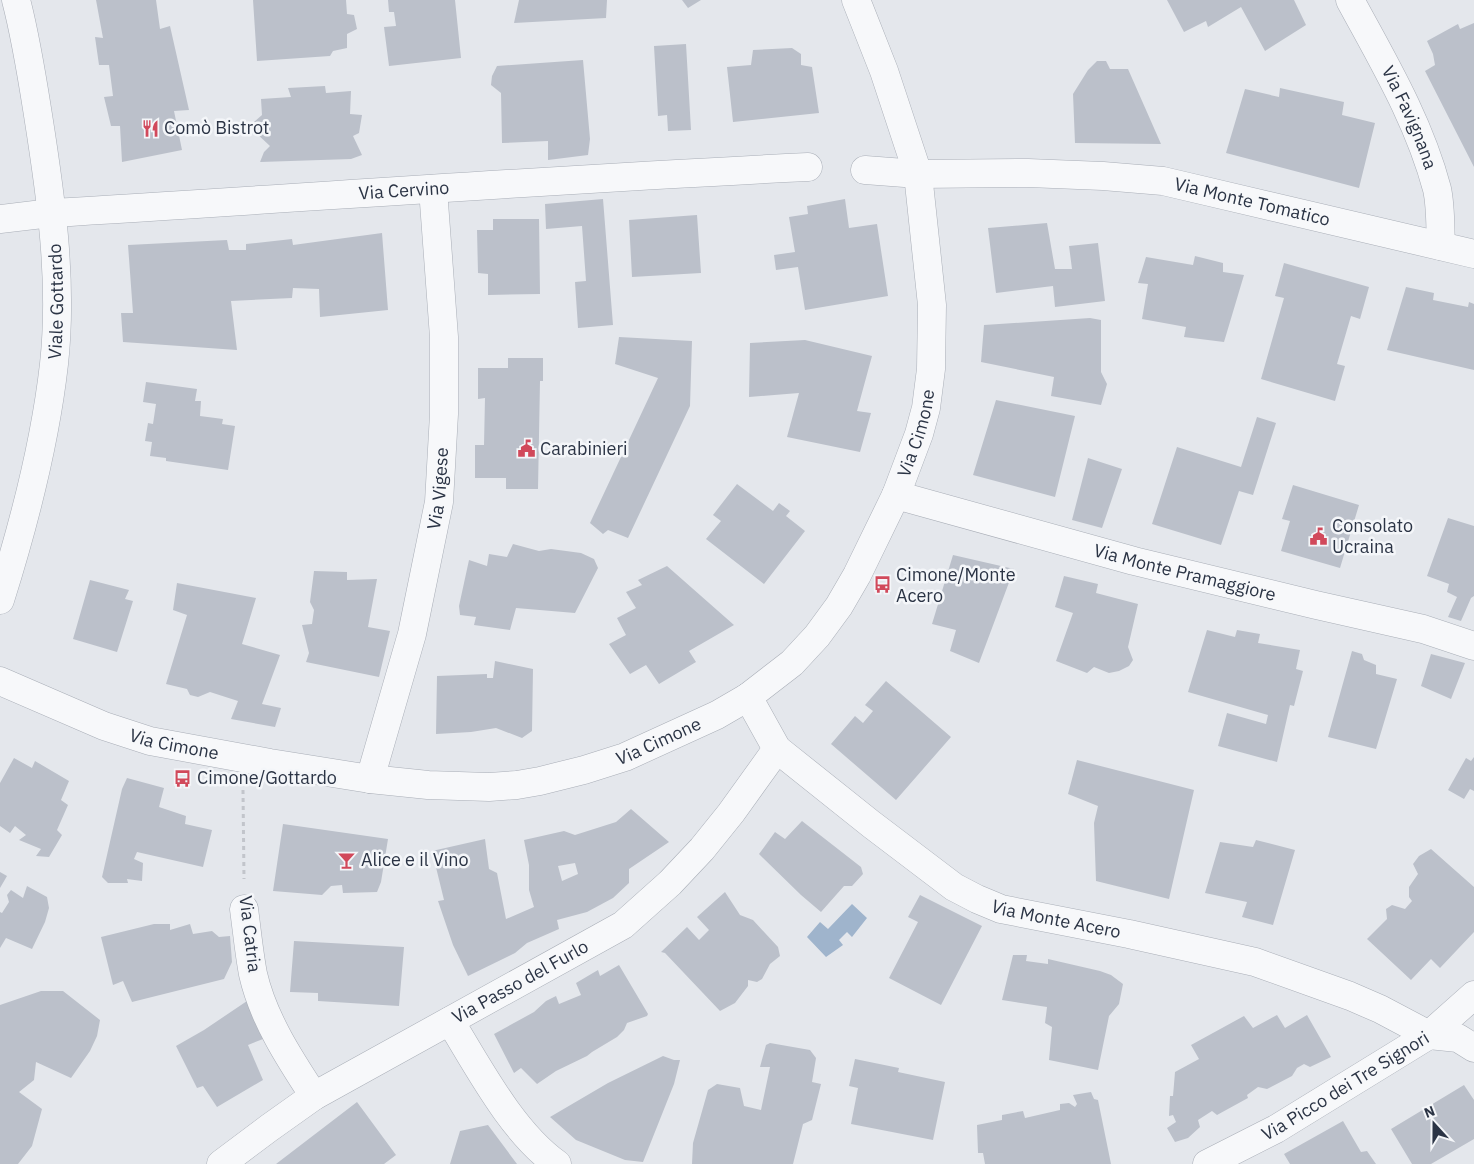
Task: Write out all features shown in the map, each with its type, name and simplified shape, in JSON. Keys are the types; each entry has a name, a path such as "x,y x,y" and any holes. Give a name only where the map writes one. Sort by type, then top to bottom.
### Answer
{"street":[{"name":"Viale Gottardo","path":"0,600 26,514 46,413 54,365 57,289 51,213 34,87 16,0"},
{"name":"Via Cimone","path":"0,681 78,716 150,741 370,779 428,785 490,787 540,781 625,757 717,715 748,697 792,663 823,629 839,606 857,575 896,495 919,434 926,408 931,369 932,305 918,174 884,71 856,0"},
{"name":"Via Favignana","path":"1350,0 1419,135 1437,190 1441,246"},
{"name":"Via Cervino","path":"0,218 51,213 650,175 808,167"},
{"name":"Via Monte Tomatico","path":"865,170 918,174 1028,174 1163,180 1474,254"},
{"name":"Via Vigese","path":"370,779 412,634 439,502 444,422 444,337 433,189"},
{"name":"Via Monte Pramaggiore","path":"896,495 1134,561 1423,629 1474,646"},
{"name":"Via Monte Acero","path":"748,697 777,748 870,824 954,887 1001,909 1138,936 1255,962 1350,996 1380,1009 1429,1035"},
{"name":"Via Passo del Furlo","path":"221,1164 314,1096 623,925 670,883 702,848 731,813 777,748"},
{"name":"Via Catria","path":"244,909 253,973 266,1011 286,1051 314,1096"},
{"name":"Via Picco dei Tre Signori","path":"1207,1164 1276,1129 1429,1035 1474,995"},
{"path":"450,1021 484,1077 520,1128 536,1146 557,1164"},
{"path":"1429,1035 1458,1038 1474,1048"}],"path":[{"name":"Via Catria","path":"243,757 244,909"}],"water":[{"path":"852,904 867,918 852,937 847,932 839,940 843,945 826,957 807,937 820,922 828,929"}],"building":[{"path":"96,0 156,0 160,29 170,26 189,110 174,111 182,150 122,162 120,126 111,126 104,97 113,96 109,65 99,65 95,37 103,38"},
{"path":"253,0 346,0 347,14 354,15 357,29 347,34 347,48 333,51 330,56 257,61"},
{"path":"388,0 455,0 461,58 389,66 384,27 396,26 394,12 389,12"},
{"path":"519,0 607,0 606,18 514,23"},
{"path":"682,0 701,0 688,8"},
{"path":"1167,0 1294,0 1306,25 1265,51 1241,7 1208,27 1206,21 1184,32"},
{"path":"1474,23 1474,167 1425,71 1435,65 1433,54 1427,41 1458,24 1460,29"},
{"path":"686,44 691,130 668,131 667,115 658,116 654,46"},
{"path":"792,48 801,54 801,65 812,67 819,113 733,122 727,67 751,65 753,50"},
{"path":"583,60 590,139 588,155 548,160 548,141 502,143 501,93 491,85 492,76 497,66"},
{"path":"1097,61 1106,61 1110,69 1128,69 1161,144 1075,143 1073,94 1088,70"},
{"path":"325,86 326,93 351,91 350,114 362,115 359,133 353,136 362,155 351,159 260,162 264,152 270,146 255,132 254,122 262,115 261,99 291,97 288,88"},
{"path":"1280,88 1344,102 1342,115 1375,123 1359,188 1226,153 1245,89 1279,97"},
{"path":"603,199 613,325 578,328 575,282 586,281 582,226 546,229 545,204"},
{"path":"845,199 849,228 877,224 888,296 805,310 798,267 776,270 774,255 795,252 789,217 808,214 807,206"},
{"path":"697,215 701,273 632,277 629,220"},
{"path":"493,219 539,219 540,294 488,295 488,274 478,273 477,230 493,230"},
{"path":"1047,223 1055,269 1072,269 1069,246 1098,243 1105,301 1055,307 1053,286 996,293 988,228"},
{"path":"382,233 388,310 320,317 319,289 293,288 292,298 231,301 237,350 123,342 121,313 133,313 128,245 227,240 229,250 246,250 246,244 292,239 293,245"},
{"path":"1195,256 1223,263 1223,272 1244,275 1224,342 1184,337 1186,327 1142,319 1148,284 1138,283 1146,257 1193,265"},
{"path":"1284,263 1369,287 1360,319 1351,316 1337,364 1345,366 1335,401 1261,379 1284,298 1275,296"},
{"path":"1406,287 1434,293 1433,300 1468,307 1469,302 1474,304 1474,370 1387,350"},
{"path":"1090,318 1101,320 1101,372 1107,384 1101,405 1051,396 1054,377 981,362 984,325"},
{"path":"619,337 692,341 690,406 628,538 608,530 603,534 590,523 658,378 615,364"},
{"path":"805,340 872,356 857,411 871,413 860,452 787,437 799,393 749,397 750,343"},
{"path":"508,358 543,358 543,381 540,381 538,489 506,489 506,478 475,478 475,445 484,445 485,398 478,399 478,368 508,368"},
{"path":"146,382 197,389 195,401 201,401 200,416 223,419 222,424 235,426 228,470 166,461 166,458 150,456 152,442 145,441 148,423 153,424 156,404 143,402"},
{"path":"996,400 1075,416 1055,497 973,475"},
{"path":"1257,417 1276,423 1253,495 1239,491 1221,545 1152,524 1177,447 1241,467"},
{"path":"1088,458 1122,469 1102,528 1072,520"},
{"path":"737,484 773,511 779,503 790,511 786,516 805,531 764,584 706,539 721,521 713,515"},
{"name":"Consolato Ucraina","path":"1293,485 1359,505 1340,568 1281,551 1290,521 1282,519"},
{"path":"1448,518 1474,526 1474,596 1471,598 1461,621 1448,617 1457,597 1447,592 1449,584 1427,576"},
{"path":"513,544 539,551 551,549 581,553 594,559 598,568 575,613 516,608 510,630 474,625 476,617 460,615 459,606 469,560 487,566 489,554 507,557"},
{"path":"953,555 1014,569 979,663 950,651 956,630 932,624"},
{"path":"667,566 734,625 689,651 696,662 659,684 646,665 630,674 609,644 626,635 617,618 636,608 626,592 642,585 638,580"},
{"path":"314,571 347,572 347,580 377,579 368,627 390,631 379,677 306,662 309,653 302,625 312,624 314,610 310,602"},
{"path":"1064,576 1098,584 1096,593 1138,604 1128,647 1133,660 1129,666 1109,673 1094,667 1087,673 1056,661 1073,613 1055,607"},
{"path":"90,580 129,590 125,599 133,601 117,652 73,639"},
{"path":"177,583 256,598 242,644 280,655 262,704 281,708 275,727 231,719 238,701 210,692 198,697 190,695 187,689 166,684 187,615 173,610"},
{"path":"1207,630 1235,637 1237,630 1260,634 1258,643 1300,650 1296,669 1303,671 1294,706 1290,705 1277,762 1218,746 1227,713 1266,724 1268,715 1188,692"},
{"path":"1352,651 1362,654 1364,660 1376,665 1376,674 1397,679 1376,749 1328,737"},
{"path":"1431,654 1465,663 1451,699 1421,686"},
{"path":"495,661 533,669 532,731 522,738 496,728 436,734 437,676 487,674 487,678 493,678"},
{"path":"886,681 951,737 896,800 831,744 855,716 863,723 873,711 865,705"},
{"path":"1474,757 1474,791 1470,789 1464,799 1448,790 1466,758 1471,761"},
{"path":"14,758 32,768 35,761 69,781 61,800 68,805 57,830 62,835 49,857 36,856 41,849 19,840 26,835 15,826 10,833 0,826 0,783"},
{"path":"1077,760 1194,790 1169,899 1096,881 1094,823 1098,806 1068,794"},
{"path":"127,778 164,788 159,807 186,816 185,824 212,830 203,867 137,852 134,859 143,863 142,881 127,879 128,883 108,883 102,877 122,789"},
{"path":"631,809 669,842 629,869 629,883 613,898 587,912 557,920 559,929 527,943 515,953 468,976 453,945 438,901 444,900 432,851 485,839 489,869 497,873 506,919 534,907 529,890 529,865 524,840 564,831 575,835 616,822","holes":["575,863 578,874 562,881 558,866"]},
{"path":"802,821 861,867 863,874 852,886 844,886 821,912 759,854 775,832 785,839"},
{"path":"283,824 388,839 381,882 377,892 343,893 342,885 331,886 322,895 273,891"},
{"path":"1256,840 1295,850 1273,925 1242,917 1247,902 1205,893 1220,842 1253,847"},
{"path":"1431,849 1474,887 1474,932 1440,968 1431,959 1411,980 1367,939 1387,919 1386,909 1392,905 1405,909 1412,901 1409,897 1409,887 1418,874 1413,864 1419,856"},
{"path":"0,872 7,876 0,888"},
{"path":"27,886 47,897 49,908 45,922 32,949 6,938 0,948 0,912 2,913 9,902 7,895 11,890 23,898"},
{"path":"725,892 740,915 753,920 778,947 780,956 770,964 762,979 757,982 748,980 748,986 735,1003 720,1011 665,953 661,952 687,927 699,940 709,930 697,917"},
{"path":"920,895 982,926 941,1005 889,978 918,922 908,917"},
{"path":"154,924 170,924 170,930 190,924 193,934 212,931 219,937 230,936 232,962 224,979 132,1002 123,981 113,985 101,937"},
{"path":"294,941 404,947 399,1006 318,1001 318,993 290,992"},
{"path":"1013,955 1027,955 1026,961 1048,964 1048,959 1100,971 1111,975 1123,984 1119,1004 1109,1016 1098,1070 1049,1060 1052,1027 1045,1023 1047,1007 1002,1000"},
{"path":"619,965 648,1014 647,1016 627,1023 624,1030 617,1037 587,1056 556,1071 537,1084 521,1068 514,1073 494,1034 534,1012 546,1001 556,996 559,1004 581,995 576,983 598,970 600,976"},
{"path":"41,991 63,991 100,1020 97,1036 90,1051 71,1078 36,1062 34,1080 19,1092 42,1109 32,1146 18,1164 0,1164 0,1005"},
{"path":"247,1001 263,1039 248,1045 263,1080 217,1107 203,1086 197,1088 176,1046"},
{"path":"1277,1015 1285,1028 1307,1015 1331,1057 1310,1067 1304,1064 1297,1068 1292,1076 1267,1089 1258,1087 1247,1095 1248,1098 1217,1115 1212,1111 1198,1120 1200,1127 1188,1138 1175,1142 1167,1128 1176,1122 1173,1115 1169,1116 1170,1096 1173,1096 1175,1072 1199,1059 1191,1045 1244,1016 1253,1028"},
{"path":"770,1043 810,1050 816,1058 812,1082 821,1084 812,1120 803,1124 793,1164 692,1164 693,1143 708,1090 717,1084 740,1088 744,1106 761,1110 770,1067 760,1067 766,1045"},
{"path":"663,1056 680,1060 674,1084 643,1162 625,1160 576,1140 550,1117 608,1083"},
{"path":"855,1059 899,1068 898,1072 945,1082 933,1140 851,1124 858,1088 849,1086"},
{"path":"1464,1085 1474,1100 1474,1139 1431,1164 1412,1164 1391,1129"},
{"path":"1091,1092 1094,1099 1098,1100 1111,1164 985,1164 983,1153 978,1153 977,1125 1002,1120 1002,1115 1023,1111 1025,1118 1060,1110 1060,1104 1069,1103 1075,1107 1077,1104 1073,1095"},
{"path":"357,1102 396,1155 384,1164 276,1164"},
{"path":"1343,1121 1361,1152 1367,1151 1376,1164 1290,1164 1284,1154"},
{"path":"488,1125 517,1164 450,1164 460,1131"}],"place":[{"name":"Comò Bistrot","path":"150,128"},
{"name":"Carabinieri","path":"526,449"},
{"name":"Consolato Ucraina","path":"1318,536"},
{"name":"Cimone/Monte Acero","path":"882,585"},
{"name":"Cimone/Gottardo","path":"183,778"},
{"name":"Alice e il Vino","path":"347,860"}]}
